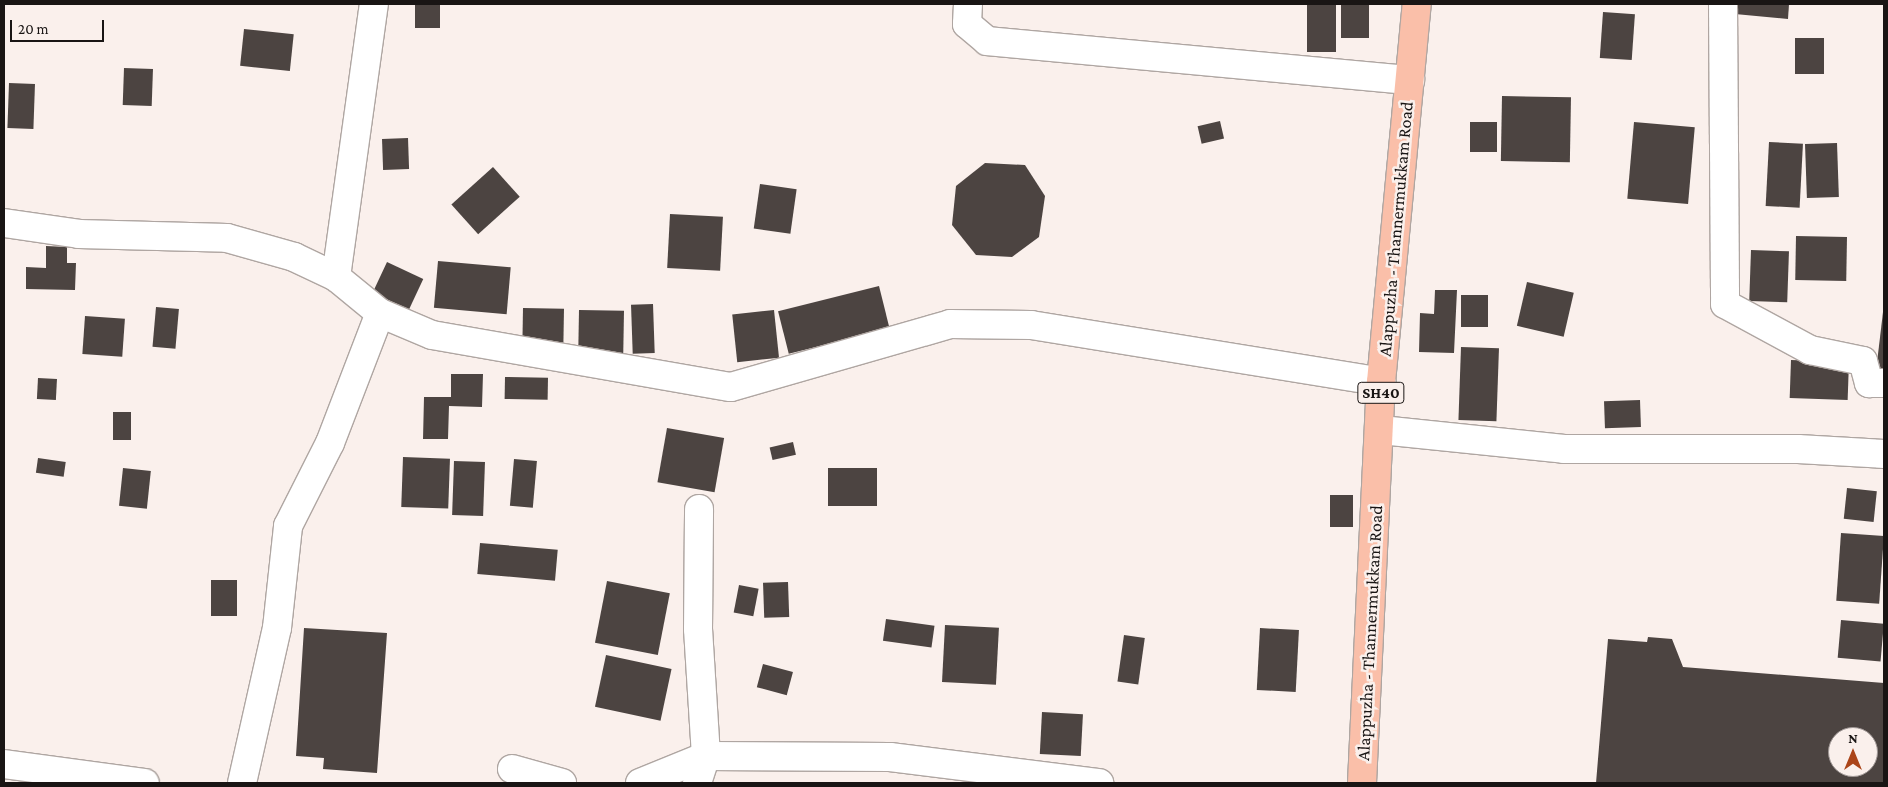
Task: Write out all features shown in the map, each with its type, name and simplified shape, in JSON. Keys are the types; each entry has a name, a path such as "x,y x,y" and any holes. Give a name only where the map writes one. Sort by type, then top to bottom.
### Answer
{"main road":[{"name":"Alappuzha - Thannermukkam Road","path":"1362,783 1381,430 1381,382 1417,4"}],"street":[{"path":"336,277 374,4"},
{"path":"968,4 967,24 987,41 1410,80"},
{"path":"1723,4 1725,304 1810,350 1863,361 1869,383 1884,383"},
{"path":"4,223 79,234 227,238 294,257 336,277 380,313 432,335 731,387 950,324 1031,325 1381,382"},
{"path":"242,783 277,628 288,526 330,443 380,313"},
{"path":"1381,430 1564,449 1798,449 1884,454"},
{"path":"697,783 706,756 698,629 699,509"},
{"path":"640,783 706,756 890,757 1099,783"},
{"path":"4,764 145,783"},
{"path":"512,769 562,783"}],"building":[{"path":"415,4 440,4 440,28 415,28"},
{"path":"1307,4 1336,4 1336,52 1307,52"},
{"path":"1341,4 1369,4 1369,38 1341,38"},
{"path":"1736,4 1789,4 1788,19 1735,14"},
{"path":"1603,12 1635,14 1632,60 1600,58"},
{"path":"244,29 294,34 290,71 240,66"},
{"path":"1795,38 1824,38 1824,74 1795,74"},
{"path":"124,68 153,69 152,106 123,105"},
{"path":"9,83 35,84 33,129 7,128"},
{"path":"1502,96 1571,97 1570,162 1501,161"},
{"path":"1220,121 1224,139 1202,144 1198,126"},
{"path":"1470,122 1497,122 1497,152 1470,152"},
{"path":"1634,122 1695,127 1688,204 1627,199"},
{"path":"408,138 409,169 383,170 382,139"},
{"path":"1769,142 1803,144 1800,208 1766,206"},
{"path":"1837,143 1839,197 1807,198 1805,144"},
{"path":"985,163 1025,165 1045,196 1039,237 1012,257 976,255 952,225 956,186"},
{"path":"493,167 520,197 478,234 451,204"},
{"path":"760,184 797,189 790,234 754,229"},
{"path":"670,214 723,217 720,271 667,268"},
{"path":"1796,236 1847,237 1846,281 1795,280"},
{"path":"46,246 67,247 67,263 76,263 75,290 26,289 26,267 46,268"},
{"path":"1751,250 1789,251 1787,302 1749,301"},
{"path":"438,261 511,267 507,314 434,308"},
{"path":"387,262 423,279 409,310 373,293"},
{"path":"1527,282 1574,293 1564,337 1517,326"},
{"path":"879,286 890,329 789,354 778,311"},
{"path":"1435,290 1457,290 1454,353 1419,352 1420,313 1434,314"},
{"path":"1461,295 1488,295 1488,327 1461,327"},
{"path":"653,304 655,353 633,354 631,305"},
{"path":"156,307 179,309 175,349 153,347"},
{"path":"523,308 564,309 563,343 522,342"},
{"path":"579,310 624,311 623,354 578,353"},
{"path":"774,310 779,358 737,362 732,314"},
{"path":"1884,312 1884,372 1876,371"},
{"path":"85,316 125,319 122,357 82,354"},
{"path":"1461,347 1499,348 1496,421 1458,420"},
{"path":"1791,360 1849,362 1848,400 1790,398"},
{"path":"451,374 483,374 482,407 449,406 448,439 423,439 424,397 451,397"},
{"path":"505,377 548,378 548,400 505,399"},
{"path":"38,378 57,379 56,400 37,399"},
{"path":"1640,400 1641,427 1605,428 1604,401"},
{"path":"113,412 131,412 131,440 113,440"},
{"path":"667,428 724,438 715,492 657,482"},
{"path":"793,442 796,455 773,460 770,447"},
{"path":"403,457 450,459 448,509 401,507"},
{"path":"38,458 66,462 64,477 36,473"},
{"path":"514,459 537,461 533,508 510,506"},
{"path":"454,461 485,462 483,516 452,515"},
{"path":"123,468 151,471 147,509 119,506"},
{"path":"828,468 877,468 877,506 828,506"},
{"path":"1847,488 1877,491 1874,522 1844,519"},
{"path":"1330,495 1353,495 1353,527 1330,527"},
{"path":"1841,533 1884,536 1879,604 1836,601"},
{"path":"480,543 558,550 555,581 477,574"},
{"path":"211,580 237,580 237,616 211,616"},
{"path":"607,581 670,593 658,655 595,643"},
{"path":"788,582 789,617 764,618 763,583"},
{"path":"739,585 759,589 753,616 734,612"},
{"path":"886,619 935,626 931,648 883,641"},
{"path":"1841,620 1884,624 1881,662 1838,658"},
{"path":"945,625 999,628 996,685 942,682"},
{"path":"304,628 387,633 377,773 323,769 324,758 296,756"},
{"path":"1260,628 1299,630 1296,692 1257,690"},
{"path":"1124,635 1145,638 1138,684 1117,682"},
{"path":"1648,637 1672,639 1683,667 1884,683 1884,783 1596,783 1608,639 1647,642"},
{"path":"606,655 672,669 661,721 595,707"},
{"path":"763,664 793,672 787,695 757,687"},
{"path":"1042,712 1083,714 1081,756 1040,754"}]}
